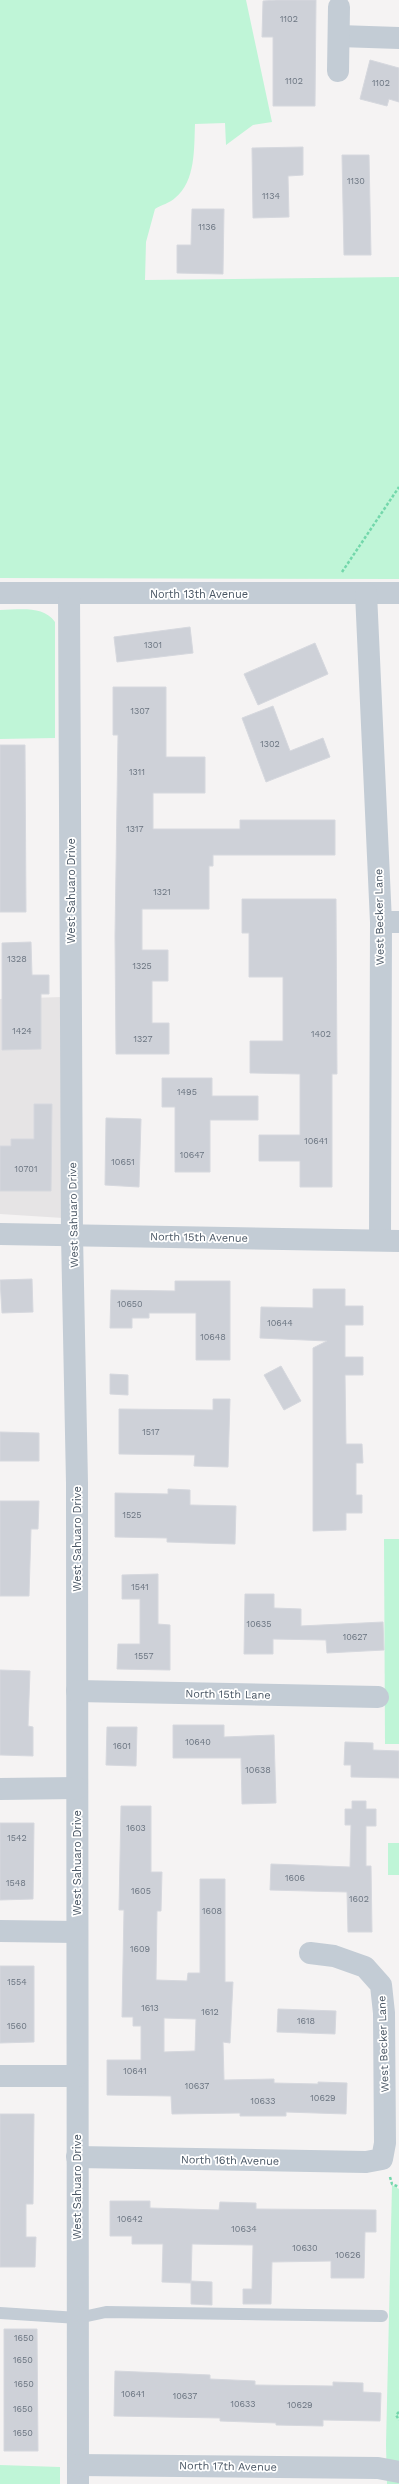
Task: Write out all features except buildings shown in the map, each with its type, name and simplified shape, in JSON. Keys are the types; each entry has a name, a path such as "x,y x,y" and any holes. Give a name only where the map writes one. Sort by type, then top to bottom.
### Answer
{"street":[{"path":"338,71 339,7"},
{"path":"339,36 399,38"},
{"name":"North 13th Avenue","path":"0,593 399,594"},
{"name":"West Becker Lane","path":"366,593 390,922 389,1241"},
{"name":"West Sahuaro Drive","path":"69,594 72,1235 78,1483 78,2474"},
{"name":"North 15th Avenue","path":"0,1234 389,1241"},
{"name":"North 15th Lane","path":"77,1691 378,1697"},
{"path":"0,1788 77,1788"},
{"path":"0,1931 78,1932"},
{"name":"West Becker Lane","path":"310,1953 334,1956 365,1967 381,1986 384,2029 386,2167"},
{"path":"0,2076 78,2076"},
{"name":"North 16th Avenue","path":"77,2157 366,2162 386,2167"},
{"name":"North 17th Avenue","path":"378,2468 399,2457"},
{"name":"North 17th Avenue","path":"78,2474 378,2468 399,2472"}],"lane":[{"path":"0,2312 78,2318 106,2312 382,2316"}],"path":[{"path":"329,593 350,558 399,488"},
{"path":"386,2167 392,2184 399,2188"},
{"path":"399,2412 396,2415 399,2420"}],"shaded area":[{"path":"62,997 63,1218 0,1214 0,999"}],"green space":[{"path":"0,0 246,0 272,122 253,125 226,145 225,123 195,124 194,153 187,183 182,191 173,200 155,209 146,242 145,280 399,277 399,579 0,578"},
{"path":"23,609 37,611 44,613 55,622 55,738 0,739 0,610"},
{"path":"384,1539 399,1539 399,1744 385,1744"},
{"path":"388,1843 399,1843 399,1875 388,1875"},
{"path":"392,2185 399,2189 399,2484 387,2484 386,2445"},
{"path":"0,2465 60,2467 60,2484 0,2484"}]}
